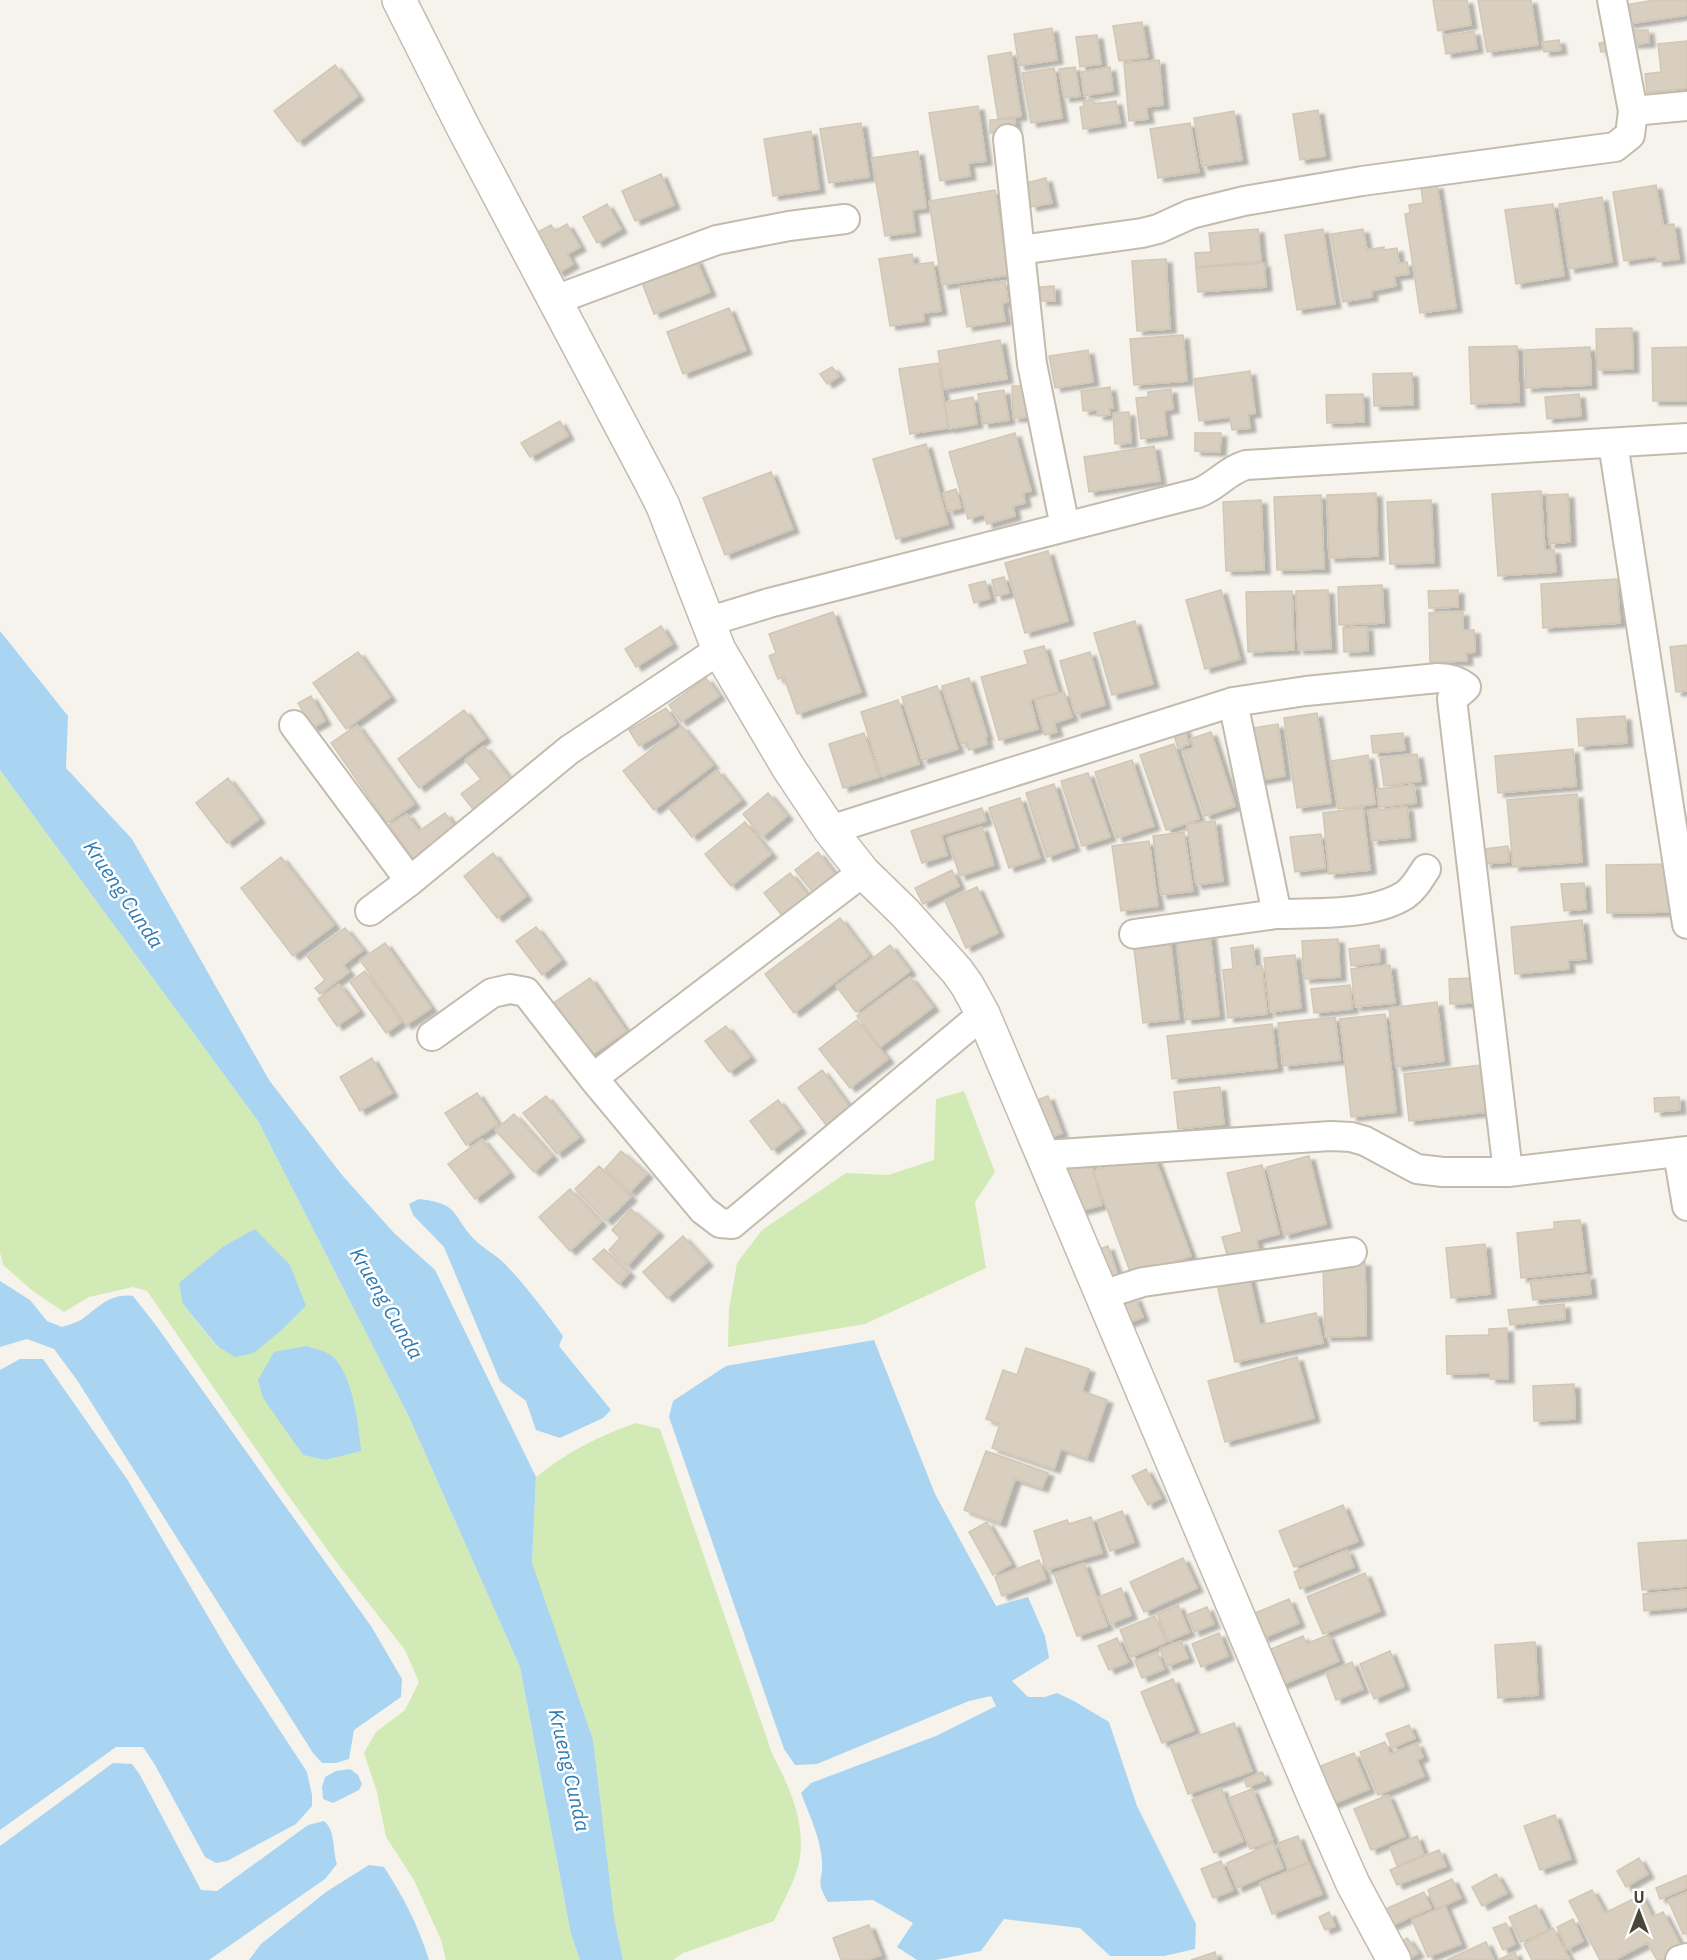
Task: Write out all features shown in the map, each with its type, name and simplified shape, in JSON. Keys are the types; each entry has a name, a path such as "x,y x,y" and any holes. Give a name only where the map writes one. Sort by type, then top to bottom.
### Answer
{"street":[{"path":"399,0 463,127 663,506 713,636 788,767 830,830 863,872 905,913 957,971 983,1014 1319,1807 1353,1884 1394,1960"},
{"path":"1020,250 1142,233 1158,229 1191,214 1256,199 1362,181 1615,147 1630,135 1633,111 1612,0"},
{"path":"1633,111 1687,106"},
{"path":"1008,140 1032,364 1065,527"},
{"path":"555,300 717,240 789,226 845,219"},
{"path":"370,911 713,636 769,603 1198,494 1209,489 1234,469 1246,465 1687,438"},
{"path":"1613,443 1687,924"},
{"path":"830,830 1233,702 1306,691 1438,678 1448,678 1459,682 1466,687 1452,699 1508,1172"},
{"path":"1233,702 1277,914"},
{"path":"294,725 410,881"},
{"path":"1134,934 1277,914 1332,913 1388,903 1406,894 1426,869"},
{"path":"593,1078 863,872"},
{"path":"432,1036 492,993 510,989 526,992 593,1078 703,1210 720,1223 732,1224 983,1014"},
{"path":"1044,1155 1331,1136 1351,1137 1365,1141 1417,1169 1430,1172 1508,1172 1682,1152 1687,1206"},
{"path":"1102,1295 1143,1282 1352,1252"},
{"path":"1680,1960 1687,1958"}],"green space":[{"path":"0,770 258,1121 409,1417 520,1667 571,1934 580,1960 446,1960 441,1940 414,1880 386,1837 377,1792 364,1753 376,1732 405,1710 419,1682 405,1650 334,1559 280,1484 147,1291 133,1287 89,1297 64,1312 34,1292 3,1265 0,1252","holes":["183,1304 306,1306 254,1353 217,1347","284,1427 325,1460 303,1455"]},
{"path":"964,1091 995,1172 975,1202 986,1268 865,1324 728,1347 729,1309 737,1263 762,1230 846,1173 888,1175 934,1160 936,1099"},
{"path":"636,1423 660,1429 773,1756 794,1804 801,1844 793,1882 774,1921 683,1953 673,1960 623,1960 532,1563 536,1477 584,1446"}],"water":[{"name":"Krueng Cunda","path":"0,631 68,716 66,768 132,839 269,1080 342,1175 394,1233 435,1270 536,1477 532,1563 593,1740 614,1918 623,1960 580,1960 571,1934 520,1667 409,1417 258,1121 0,770"},
{"path":"419,1199 442,1204 454,1212 475,1240 504,1263 527,1289 563,1336 559,1346 611,1410 603,1418 560,1438 536,1430 526,1401 500,1381 444,1247 413,1215 409,1204"},
{"path":"255,1229 290,1265 306,1306 254,1353 235,1357 217,1346 183,1304 179,1283 224,1246"},
{"path":"0,1281 30,1300 47,1321 62,1327 81,1320 111,1299 125,1296 133,1296 155,1324 371,1626 402,1679 401,1697 354,1730 349,1759 336,1763 322,1763 313,1753 77,1380 54,1349 27,1339 0,1347"},
{"path":"874,1340 935,1494 996,1606 1028,1597 1045,1636 1049,1658 1012,1681 1028,1697 1045,1697 1057,1693 1109,1722 1137,1806 1196,1924 1195,1949 1164,1956 1110,1956 1080,1928 1004,1919 981,1951 935,1960 917,1960 897,1947 913,1923 873,1900 828,1902 824,1895 821,1885 822,1862 819,1844 801,1793 811,1783 936,1736 996,1706 991,1696 969,1701 817,1764 795,1765 784,1749 669,1417 673,1401 726,1366"},
{"path":"307,1346 329,1354 343,1371 353,1398 361,1451 325,1460 303,1455 263,1398 258,1380 274,1352"},
{"path":"20,1359 43,1359 127,1479 233,1659 307,1772 312,1806 296,1824 227,1861 216,1863 205,1857 143,1747 116,1747 0,1830 0,1370"},
{"path":"113,1763 132,1764 140,1775 201,1890 217,1891 308,1825 324,1821 332,1835 337,1864 325,1879 209,1960 0,1960 0,1846"},
{"path":"350,1769 358,1775 362,1784 359,1790 333,1803 323,1799 322,1787 325,1777 336,1771"},
{"path":"369,1865 384,1867 410,1912 429,1960 249,1960 261,1944 326,1892"}],"building":[{"path":"1433,0 1467,0 1471,25 1438,31"},
{"path":"1478,0 1531,0 1538,45 1487,52"},
{"path":"1655,0 1687,0 1687,15 1628,24 1625,5"},
{"path":"1142,22 1148,57 1119,61 1113,26"},
{"path":"1052,28 1057,60 1019,66 1014,34"},
{"path":"1631,30 1648,30 1649,43 1632,44"},
{"path":"1474,31 1477,49 1446,54 1443,36"},
{"path":"1097,35 1101,64 1080,67 1076,37"},
{"path":"1559,40 1561,50 1544,52 1542,42"},
{"path":"1611,41 1613,51 1601,52 1599,43"},
{"path":"1687,41 1687,88 1647,93 1645,74 1661,72 1658,44"},
{"path":"1011,52 1021,116 998,119 988,56"},
{"path":"1159,60 1163,105 1146,107 1148,119 1129,121 1124,63"},
{"path":"335,65 358,96 298,142 274,111"},
{"path":"1075,67 1080,96 1064,98 1059,69"},
{"path":"1110,67 1113,91 1084,96 1081,72"},
{"path":"1054,68 1062,118 1031,123 1022,73"},
{"path":"1094,99 1094,104 1116,101 1120,123 1083,129 1080,107 1084,106 1083,101"},
{"path":"978,106 986,161 968,163 970,176 940,181 929,113"},
{"path":"1318,110 1325,156 1300,160 1293,114"},
{"path":"1234,111 1242,160 1202,166 1194,118"},
{"path":"1015,119 1015,132 990,133 990,120"},
{"path":"861,123 869,177 829,183 820,129"},
{"path":"1190,123 1199,172 1158,178 1150,129"},
{"path":"811,131 819,189 773,196 764,139"},
{"path":"918,151 926,208 912,210 915,232 885,236 872,158"},
{"path":"661,174 674,205 635,221 622,191"},
{"path":"1046,178 1052,203 1031,207 1026,183"},
{"path":"1437,185 1456,308 1420,313 1405,214 1410,213 1409,205 1423,203 1421,187"},
{"path":"1656,185 1663,225 1674,224 1679,259 1657,262 1656,256 1624,261 1613,192"},
{"path":"995,190 1008,275 942,285 929,201"},
{"path":"1602,197 1612,262 1569,269 1559,204"},
{"path":"607,204 621,229 597,243 583,217"},
{"path":"1553,204 1564,276 1516,284 1505,210"},
{"path":"567,224 580,247 567,254 573,264 558,273 536,233 551,225 555,231"},
{"path":"1258,229 1261,261 1196,267 1195,253 1211,252 1209,233"},
{"path":"1323,229 1335,304 1297,310 1285,235"},
{"path":"1363,229 1367,250 1384,247 1384,250 1397,248 1399,264 1407,262 1409,274 1394,276 1396,286 1371,291 1372,297 1343,302 1331,234"},
{"path":"912,254 914,265 933,262 941,311 923,313 924,321 890,326 879,259"},
{"path":"696,259 710,292 654,314 641,280"},
{"path":"1166,259 1170,329 1137,331 1132,261"},
{"path":"1264,263 1266,287 1198,292 1196,268"},
{"path":"1005,281 1008,302 1002,303 1005,321 967,327 960,287"},
{"path":"1054,286 1055,301 1041,301 1040,287"},
{"path":"729,308 746,350 683,374 667,332"},
{"path":"1632,328 1633,369 1597,370 1596,329"},
{"path":"1183,335 1187,381 1134,385 1130,339"},
{"path":"1000,340 1007,379 944,389 938,351"},
{"path":"1517,346 1519,402 1471,404 1469,347"},
{"path":"1590,347 1591,385 1526,388 1525,350"},
{"path":"1687,347 1687,401 1653,401 1652,348"},
{"path":"1088,350 1093,382 1055,388 1049,356"},
{"path":"938,363 948,428 910,434 899,369"},
{"path":"832,367 839,376 827,384 820,374"},
{"path":"1250,371 1255,413 1248,414 1250,428 1232,430 1230,417 1199,421 1194,379"},
{"path":"1412,373 1413,405 1374,406 1373,374"},
{"path":"1012,386 1028,386 1029,417 1013,418"},
{"path":"1110,387 1113,408 1109,408 1110,415 1098,416 1097,410 1083,411 1081,391"},
{"path":"1171,389 1173,409 1164,411 1167,435 1141,439 1136,398 1148,397 1148,392"},
{"path":"1004,390 1009,420 983,424 978,394"},
{"path":"1363,394 1364,422 1327,423 1326,395"},
{"path":"1579,394 1581,416 1547,419 1545,397"},
{"path":"973,397 977,424 949,429 945,402"},
{"path":"1129,412 1131,443 1115,444 1113,413"},
{"path":"560,421 568,436 530,457 521,443"},
{"path":"1015,433 1031,491 1023,493 1025,503 1013,506 1015,516 987,524 984,514 968,519 949,452"},
{"path":"1195,433 1221,433 1220,452 1195,451"},
{"path":"926,444 948,524 896,539 873,459"},
{"path":"1154,446 1160,481 1089,492 1084,457"},
{"path":"771,472 793,529 725,555 703,498"},
{"path":"956,489 961,508 948,511 943,493"},
{"path":"1541,491 1545,550 1554,550 1556,572 1498,576 1492,494"},
{"path":"1376,493 1378,556 1329,558 1327,495"},
{"path":"1568,494 1570,542 1549,544 1547,495"},
{"path":"1321,495 1324,569 1277,570 1274,497"},
{"path":"1261,500 1264,570 1226,571 1223,502"},
{"path":"1431,500 1434,563 1390,564 1387,502"},
{"path":"1048,551 1068,621 1025,633 1005,563"},
{"path":"1004,577 1009,593 996,596 992,580"},
{"path":"1617,579 1620,623 1543,628 1541,584"},
{"path":"985,581 990,598 974,603 969,585"},
{"path":"1382,585 1384,623 1339,625 1338,587"},
{"path":"1221,590 1240,659 1205,669 1186,600"},
{"path":"1328,590 1331,649 1298,650 1296,591"},
{"path":"1458,590 1458,607 1429,608 1428,591"},
{"path":"1292,591 1294,650 1248,652 1246,592"},
{"path":"833,612 861,692 797,714 784,677 778,679 769,656 776,653 769,634"},
{"path":"1463,612 1463,630 1474,630 1475,652 1466,653 1467,661 1430,662 1429,613"},
{"path":"1135,621 1153,684 1112,695 1094,633"},
{"path":"661,626 672,644 636,667 625,649"},
{"path":"1367,627 1368,651 1344,652 1343,628"},
{"path":"1687,645 1687,691 1676,692 1670,647"},
{"path":"1044,646 1058,692 1030,700 1038,729 999,740 981,677 1028,664 1024,651"},
{"path":"358,652 390,697 346,729 313,683"},
{"path":"1090,652 1105,705 1075,714 1060,661"},
{"path":"706,678 719,696 681,722 669,705"},
{"path":"969,678 987,736 985,737 987,744 969,750 967,742 961,744 942,686"},
{"path":"937,686 958,749 922,760 902,697"},
{"path":"1064,692 1072,717 1054,723 1057,732 1045,735 1035,700"},
{"path":"311,696 325,721 312,728 298,703"},
{"path":"898,700 919,764 881,776 861,712"},
{"path":"666,708 676,724 639,746 629,730"},
{"path":"464,710 485,738 419,788 398,759"},
{"path":"1317,713 1331,803 1297,808 1284,718"},
{"path":"1625,716 1627,743 1579,746 1577,719"},
{"path":"1278,724 1285,776 1255,781 1247,729"},
{"path":"357,725 414,804 387,823 331,743"},
{"path":"682,726 713,765 654,810 623,771"},
{"path":"1184,728 1189,744 1178,748 1173,732"},
{"path":"1211,732 1235,806 1205,816 1183,751 1194,748 1190,739"},
{"path":"864,733 879,777 843,788 829,744"},
{"path":"1403,733 1405,750 1373,753 1371,736"},
{"path":"1174,744 1199,819 1166,830 1140,755"},
{"path":"484,746 514,784 476,813 461,794 481,779 465,760"},
{"path":"1573,749 1576,786 1498,793 1495,756"},
{"path":"1417,754 1421,781 1384,786 1380,759"},
{"path":"1368,755 1375,804 1338,809 1331,761"},
{"path":"1132,760 1154,826 1117,838 1095,772"},
{"path":"717,770 741,800 692,837 669,808"},
{"path":"1088,773 1110,837 1082,846 1061,781"},
{"path":"228,778 259,819 227,843 196,803"},
{"path":"1054,784 1074,847 1047,857 1026,793"},
{"path":"1414,785 1416,803 1379,807 1377,789"},
{"path":"768,793 787,816 762,837 743,814"},
{"path":"1577,794 1582,862 1513,867 1507,800"},
{"path":"1020,798 1040,858 1009,868 989,808"},
{"path":"1407,807 1410,837 1372,841 1368,811"},
{"path":"982,808 986,821 941,835 947,855 922,863 911,831"},
{"path":"1363,808 1370,870 1329,874 1323,813"},
{"path":"445,813 460,834 417,864 389,825 407,814 419,831"},
{"path":"1215,821 1223,881 1196,885 1187,824"},
{"path":"745,822 771,854 731,886 705,854"},
{"path":"982,827 994,865 960,876 947,838"},
{"path":"1184,832 1193,891 1161,895 1153,836"},
{"path":"1321,834 1325,868 1295,872 1290,837"},
{"path":"1149,841 1158,906 1121,911 1112,846"},
{"path":"1508,846 1509,862 1485,864 1484,849"},
{"path":"818,852 842,884 820,901 795,870"},
{"path":"493,853 526,896 497,918 464,876"},
{"path":"281,857 334,925 293,956 241,888"},
{"path":"1674,864 1674,912 1607,913 1606,865"},
{"path":"952,870 959,886 923,904 915,888"},
{"path":"790,873 814,903 788,923 764,893"},
{"path":"1584,883 1586,909 1564,911 1561,884"},
{"path":"977,887 998,933 966,948 945,901"},
{"path":"840,918 869,956 794,1013 765,974"},
{"path":"1582,920 1586,959 1568,960 1569,969 1515,974 1511,927"},
{"path":"536,927 561,960 542,975 516,941"},
{"path":"345,928 363,950 343,965 349,972 320,994 315,988 325,980 307,956"},
{"path":"1210,934 1219,1016 1186,1020 1177,938"},
{"path":"1170,936 1179,1019 1143,1023 1133,940"},
{"path":"1338,939 1340,977 1304,979 1302,941"},
{"path":"385,943 431,1008 406,1025 360,960"},
{"path":"890,945 910,971 856,1012 836,986"},
{"path":"1253,945 1255,966 1262,966 1267,1014 1228,1018 1223,970 1233,969 1231,948"},
{"path":"1379,945 1380,962 1351,966 1349,949"},
{"path":"1295,955 1301,1008 1270,1012 1264,958"},
{"path":"1390,965 1395,1003 1355,1007 1351,969"},
{"path":"365,971 401,1022 386,1033 350,982"},
{"path":"910,977 933,1007 880,1047 857,1016"},
{"path":"590,978 626,1031 586,1059 549,1006"},
{"path":"1472,978 1473,1003 1450,1004 1449,979"},
{"path":"339,984 359,1011 337,1026 318,999"},
{"path":"1350,985 1352,1009 1314,1013 1311,989"},
{"path":"1437,1002 1444,1061 1396,1067 1389,1008"},
{"path":"1385,1014 1396,1112 1351,1117 1340,1019"},
{"path":"1335,1017 1340,1060 1283,1066 1278,1023"},
{"path":"857,1020 888,1059 850,1088 819,1049"},
{"path":"1272,1024 1277,1068 1172,1079 1167,1036"},
{"path":"726,1026 750,1057 729,1072 705,1041"},
{"path":"372,1058 392,1093 360,1111 340,1077"},
{"path":"1481,1065 1486,1112 1409,1121 1404,1074"},
{"path":"822,1070 854,1113 830,1130 798,1088"},
{"path":"1220,1087 1224,1124 1178,1129 1174,1092"},
{"path":"477,1093 498,1124 466,1145 445,1113"},
{"path":"546,1096 579,1137 557,1154 523,1113"},
{"path":"1048,1096 1062,1133 1043,1140 1029,1103"},
{"path":"1679,1097 1680,1110 1655,1112 1654,1098"},
{"path":"778,1100 800,1129 772,1150 750,1121"},
{"path":"514,1114 552,1156 534,1172 495,1130"},
{"path":"482,1139 509,1173 475,1199 448,1164"},
{"path":"1152,1150 1191,1256 1132,1277 1093,1171"},
{"path":"621,1151 647,1174 630,1192 605,1169"},
{"path":"1089,1154 1102,1205 1076,1212 1064,1161"},
{"path":"1309,1156 1326,1224 1284,1235 1267,1167"},
{"path":"1262,1165 1279,1234 1256,1240 1259,1250 1228,1258 1222,1237 1242,1232 1227,1173"},
{"path":"599,1166 631,1197 606,1221 575,1189"},
{"path":"570,1189 601,1222 570,1251 539,1217"},
{"path":"631,1209 658,1232 627,1266 609,1250 620,1238 612,1230"},
{"path":"1580,1220 1586,1271 1521,1278 1517,1233 1554,1229 1554,1222"},
{"path":"683,1236 707,1262 667,1298 643,1272"},
{"path":"1485,1244 1490,1294 1451,1298 1446,1248"},
{"path":"1108,1246 1119,1278 1105,1283 1094,1251"},
{"path":"604,1249 629,1273 619,1284 593,1259"},
{"path":"1365,1262 1366,1336 1325,1337 1323,1263"},
{"path":"1248,1272 1260,1325 1316,1313 1323,1343 1235,1362 1216,1280"},
{"path":"1589,1275 1591,1294 1533,1300 1530,1281"},
{"path":"1135,1297 1143,1317 1123,1325 1115,1304"},
{"path":"1564,1304 1565,1319 1510,1325 1508,1310"},
{"path":"1507,1328 1508,1379 1490,1379 1490,1373 1447,1374 1446,1336 1489,1335 1489,1329"},
{"path":"1026,1348 1089,1369 1082,1391 1107,1400 1087,1458 1061,1449 1054,1469 992,1448 1000,1424 986,1419 1003,1370 1017,1375"},
{"path":"1297,1357 1314,1418 1225,1442 1208,1381"},
{"path":"1574,1384 1575,1419 1534,1421 1533,1386"},
{"path":"986,1451 1048,1473 1042,1488 1015,1479 1000,1523 964,1510"},
{"path":"1146,1469 1161,1498 1148,1505 1132,1476"},
{"path":"1343,1505 1358,1541 1294,1567 1279,1531"},
{"path":"1122,1511 1134,1542 1110,1551 1098,1520"},
{"path":"1091,1517 1102,1553 1046,1570 1034,1531 1067,1520 1069,1524"},
{"path":"987,1522 1011,1564 993,1575 969,1532"},
{"path":"1687,1540 1687,1586 1642,1590 1638,1543"},
{"path":"1347,1550 1354,1567 1300,1589 1294,1572"},
{"path":"1183,1558 1197,1588 1144,1612 1130,1582"},
{"path":"1039,1560 1046,1579 1002,1596 995,1577"},
{"path":"1084,1563 1107,1626 1077,1636 1054,1574"},
{"path":"1365,1573 1380,1611 1323,1634 1307,1597"},
{"path":"1121,1588 1131,1615 1110,1624 1099,1597"},
{"path":"1687,1590 1687,1607 1644,1611 1643,1594"},
{"path":"1289,1599 1299,1623 1263,1638 1253,1614"},
{"path":"1178,1605 1189,1632 1168,1641 1157,1614"},
{"path":"1207,1607 1214,1624 1194,1632 1187,1615"},
{"path":"1155,1616 1166,1642 1131,1657 1120,1630"},
{"path":"1219,1633 1228,1656 1201,1667 1192,1644"},
{"path":"1328,1635 1339,1661 1271,1689 1256,1655 1303,1636 1306,1644"},
{"path":"1117,1638 1128,1662 1109,1670 1098,1646"},
{"path":"1181,1641 1188,1658 1167,1666 1160,1649"},
{"path":"1535,1642 1538,1695 1498,1698 1495,1645"},
{"path":"1390,1651 1404,1686 1374,1699 1360,1664"},
{"path":"1157,1652 1164,1669 1142,1678 1135,1661"},
{"path":"1352,1662 1363,1689 1336,1700 1326,1673"},
{"path":"1173,1679 1194,1730 1162,1743 1141,1692"},
{"path":"1234,1723 1252,1771 1188,1794 1170,1746"},
{"path":"1409,1725 1415,1738 1392,1748 1386,1734"},
{"path":"1385,1742 1390,1754 1417,1743 1423,1757 1417,1760 1424,1776 1378,1795 1360,1752"},
{"path":"1354,1753 1369,1789 1323,1808 1308,1771"},
{"path":"1262,1772 1266,1780 1247,1787 1244,1780"},
{"path":"1221,1788 1243,1841 1214,1853 1192,1800"},
{"path":"1252,1789 1273,1840 1250,1849 1229,1798"},
{"path":"1388,1795 1405,1836 1371,1850 1354,1809"},
{"path":"1555,1815 1571,1859 1540,1870 1524,1826"},
{"path":"1298,1836 1308,1862 1289,1870 1278,1843"},
{"path":"1417,1836 1424,1855 1397,1866 1390,1848"},
{"path":"1273,1843 1283,1868 1237,1888 1227,1863"},
{"path":"1439,1850 1446,1866 1397,1885 1390,1870"},
{"path":"1639,1858 1648,1874 1626,1887 1617,1871"},
{"path":"1221,1861 1233,1890 1213,1898 1201,1869"},
{"path":"1309,1863 1322,1894 1272,1914 1260,1883"},
{"path":"1496,1874 1507,1893 1482,1906 1472,1887"},
{"path":"1687,1875 1687,1888 1660,1899 1656,1888"},
{"path":"1452,1879 1461,1898 1436,1909 1428,1890"},
{"path":"1592,1890 1605,1913 1641,1895 1652,1917 1663,1912 1683,1950 1664,1960 1657,1960 1647,1943 1614,1960 1600,1960 1569,1901"},
{"path":"1424,1892 1431,1908 1386,1928 1379,1912"},
{"path":"1687,1892 1687,1933 1683,1934 1668,1900"},
{"path":"1536,1905 1548,1930 1521,1942 1509,1917"},
{"path":"1445,1906 1461,1944 1428,1957 1412,1920"},
{"path":"1329,1912 1335,1926 1325,1930 1319,1917"},
{"path":"1573,1919 1583,1941 1567,1949 1557,1927"},
{"path":"1506,1923 1515,1944 1503,1950 1493,1928"},
{"path":"869,1925 881,1955 867,1960 841,1960 833,1938"},
{"path":"1553,1928 1570,1960 1532,1960 1524,1944"},
{"path":"1407,1938 1418,1953 1407,1960 1390,1949"},
{"path":"1486,1942 1494,1960 1447,1960"},
{"path":"1215,1952 1217,1960 1191,1960"},
{"path":"1515,1952 1518,1960 1498,1960"}]}
